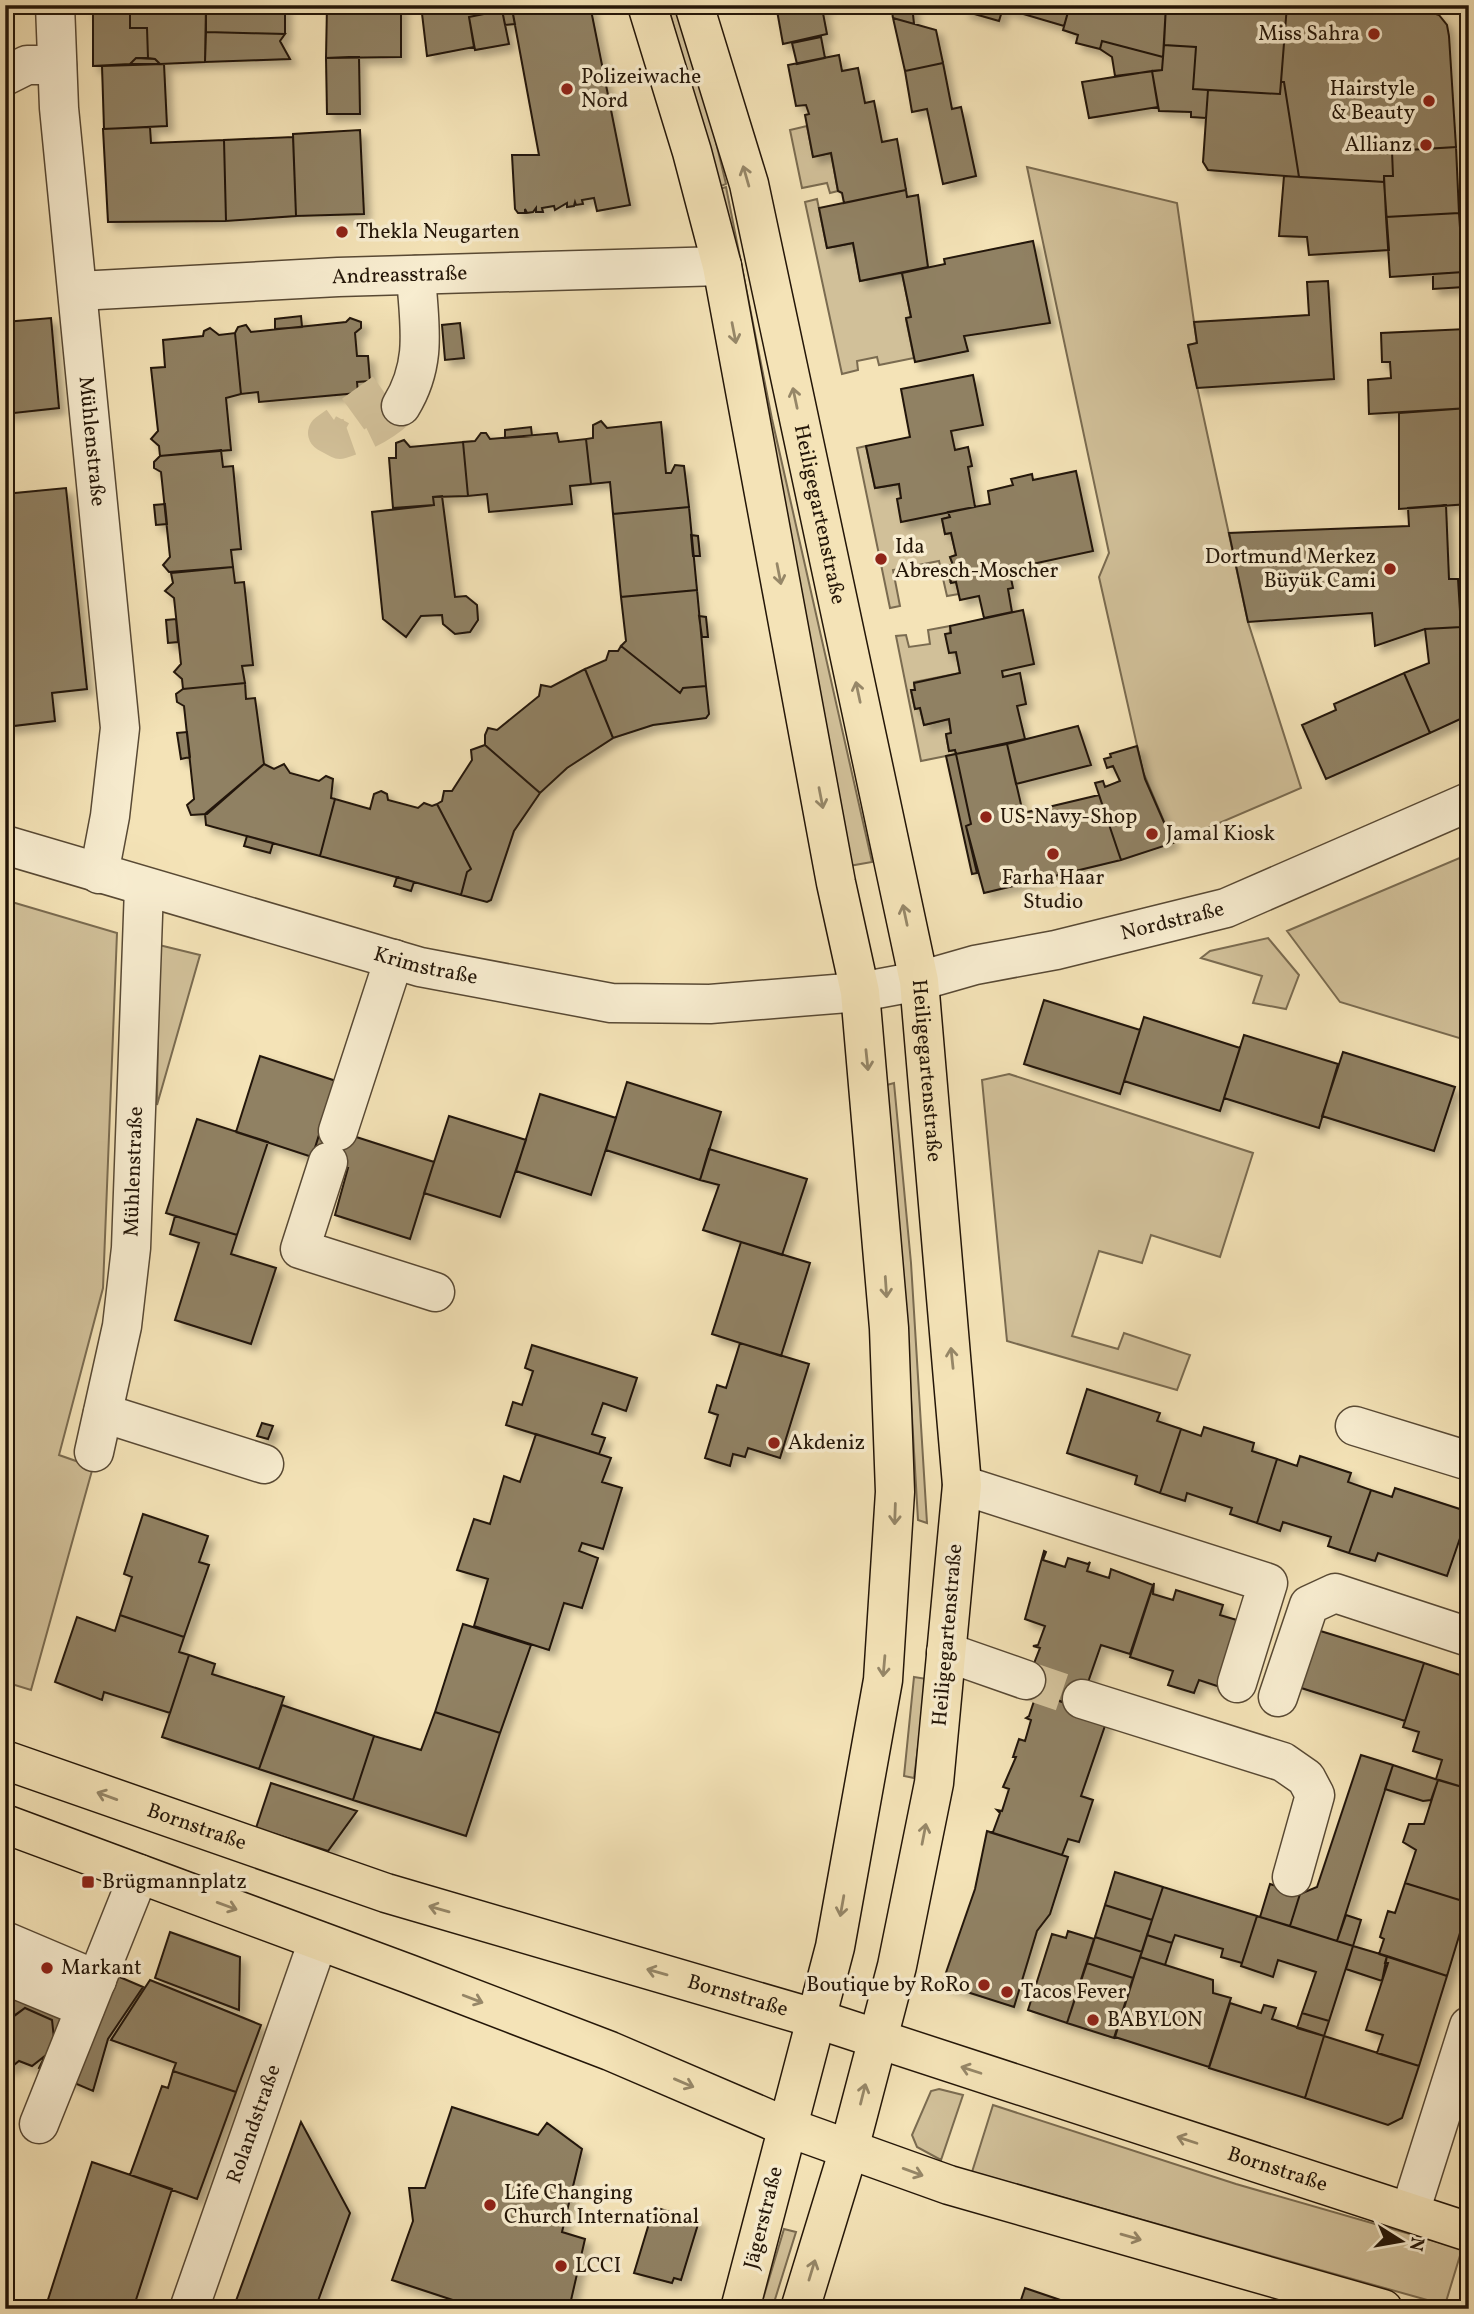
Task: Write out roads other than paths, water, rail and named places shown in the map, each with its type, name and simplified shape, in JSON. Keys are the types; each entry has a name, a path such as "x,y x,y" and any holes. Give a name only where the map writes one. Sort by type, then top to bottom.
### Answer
{"main road":[{"path":"647,5 692,152 722,266 836,883 860,992 889,1328 894,1527 883,1680 835,1947 787,2127"},
{"name":"Heiligegartenstraße","path":"694,5 749,184 919,981 962,1485 934,1783 897,1966 849,2149"},
{"name":"Bornstraße","path":"5,1759 386,1893 817,2019 1469,2232"},
{"path":"5,1824 610,2051 787,2127 949,2185 1383,2309"},
{"name":"Jägerstraße","path":"740,2309 787,2127"},
{"path":"800,2309 849,2149"}],"street":[{"name":"Mühlenstraße","path":"55,5 57,65 120,729 110,816 99,874"},
{"path":"5,76 27,65 57,65"},
{"name":"Andreasstraße","path":"78,291 405,275 722,266"},
{"path":"393,399 405,275"},
{"name":"Nordstraße","path":"860,992 919,981 975,965 1056,950 1226,908 1469,802"},
{"name":"Krimstraße","path":"5,845 144,888 394,959 611,1003 710,1004 860,992"},
{"name":"Mühlenstraße","path":"94,1452 122,1326 131,1248 144,888"},
{"path":"394,959 300,1249 435,1293"},
{"path":"103,1413 264,1464"},
{"path":"1355,1426 1469,1461"},
{"path":"962,1485 1268,1583 1237,1683"},
{"path":"1278,1697 1309,1605 1335,1593 1469,1637"},
{"path":"946,1652 1026,1680"},
{"path":"1082,1699 1283,1762 1306,1779 1315,1795 1292,1877"},
{"path":"39,2124 139,1874"},
{"path":"5,1941 91,1994"},
{"name":"Rolandstraße","path":"189,2309 318,1941"},
{"path":"5,1975 91,1994"},
{"path":"1410,2212 1469,2026"}],"tunnel":[{"path":"384,392 327,433 340,440 349,437 380,423 401,406"},
{"path":"1026,1680 1082,1699"}],"place":[{"name":"Miss Sahra","path":"1374,34"},
{"name":"Polizeiwache Nord","path":"567,89"},
{"name":"Hairstyle & Beauty","path":"1429,101"},
{"name":"Allianz","path":"1426,145"},
{"name":"Thekla Neugarten","path":"342,232"},
{"name":"Ida Abresch-Moscher","path":"881,559"},
{"name":"Dortmund Merkez Büyük Cami","path":"1390,569"},
{"name":"US-Navy-Shop","path":"986,817"},
{"name":"Jamal Kiosk","path":"1152,834"},
{"name":"Farha Haar Studio","path":"1053,854"},
{"name":"Akdeniz","path":"774,1443"},
{"name":"Brügmannplatz","path":"88,1882"},
{"name":"Markant","path":"47,1968"},
{"name":"Boutique by RoRo","path":"984,1985"},
{"name":"Tacos Fever","path":"1007,1992"},
{"name":"BABYLON","path":"1093,2020"},
{"name":"Life Changing Church International","path":"490,2205"},
{"name":"LCCI","path":"561,2266"}]}
